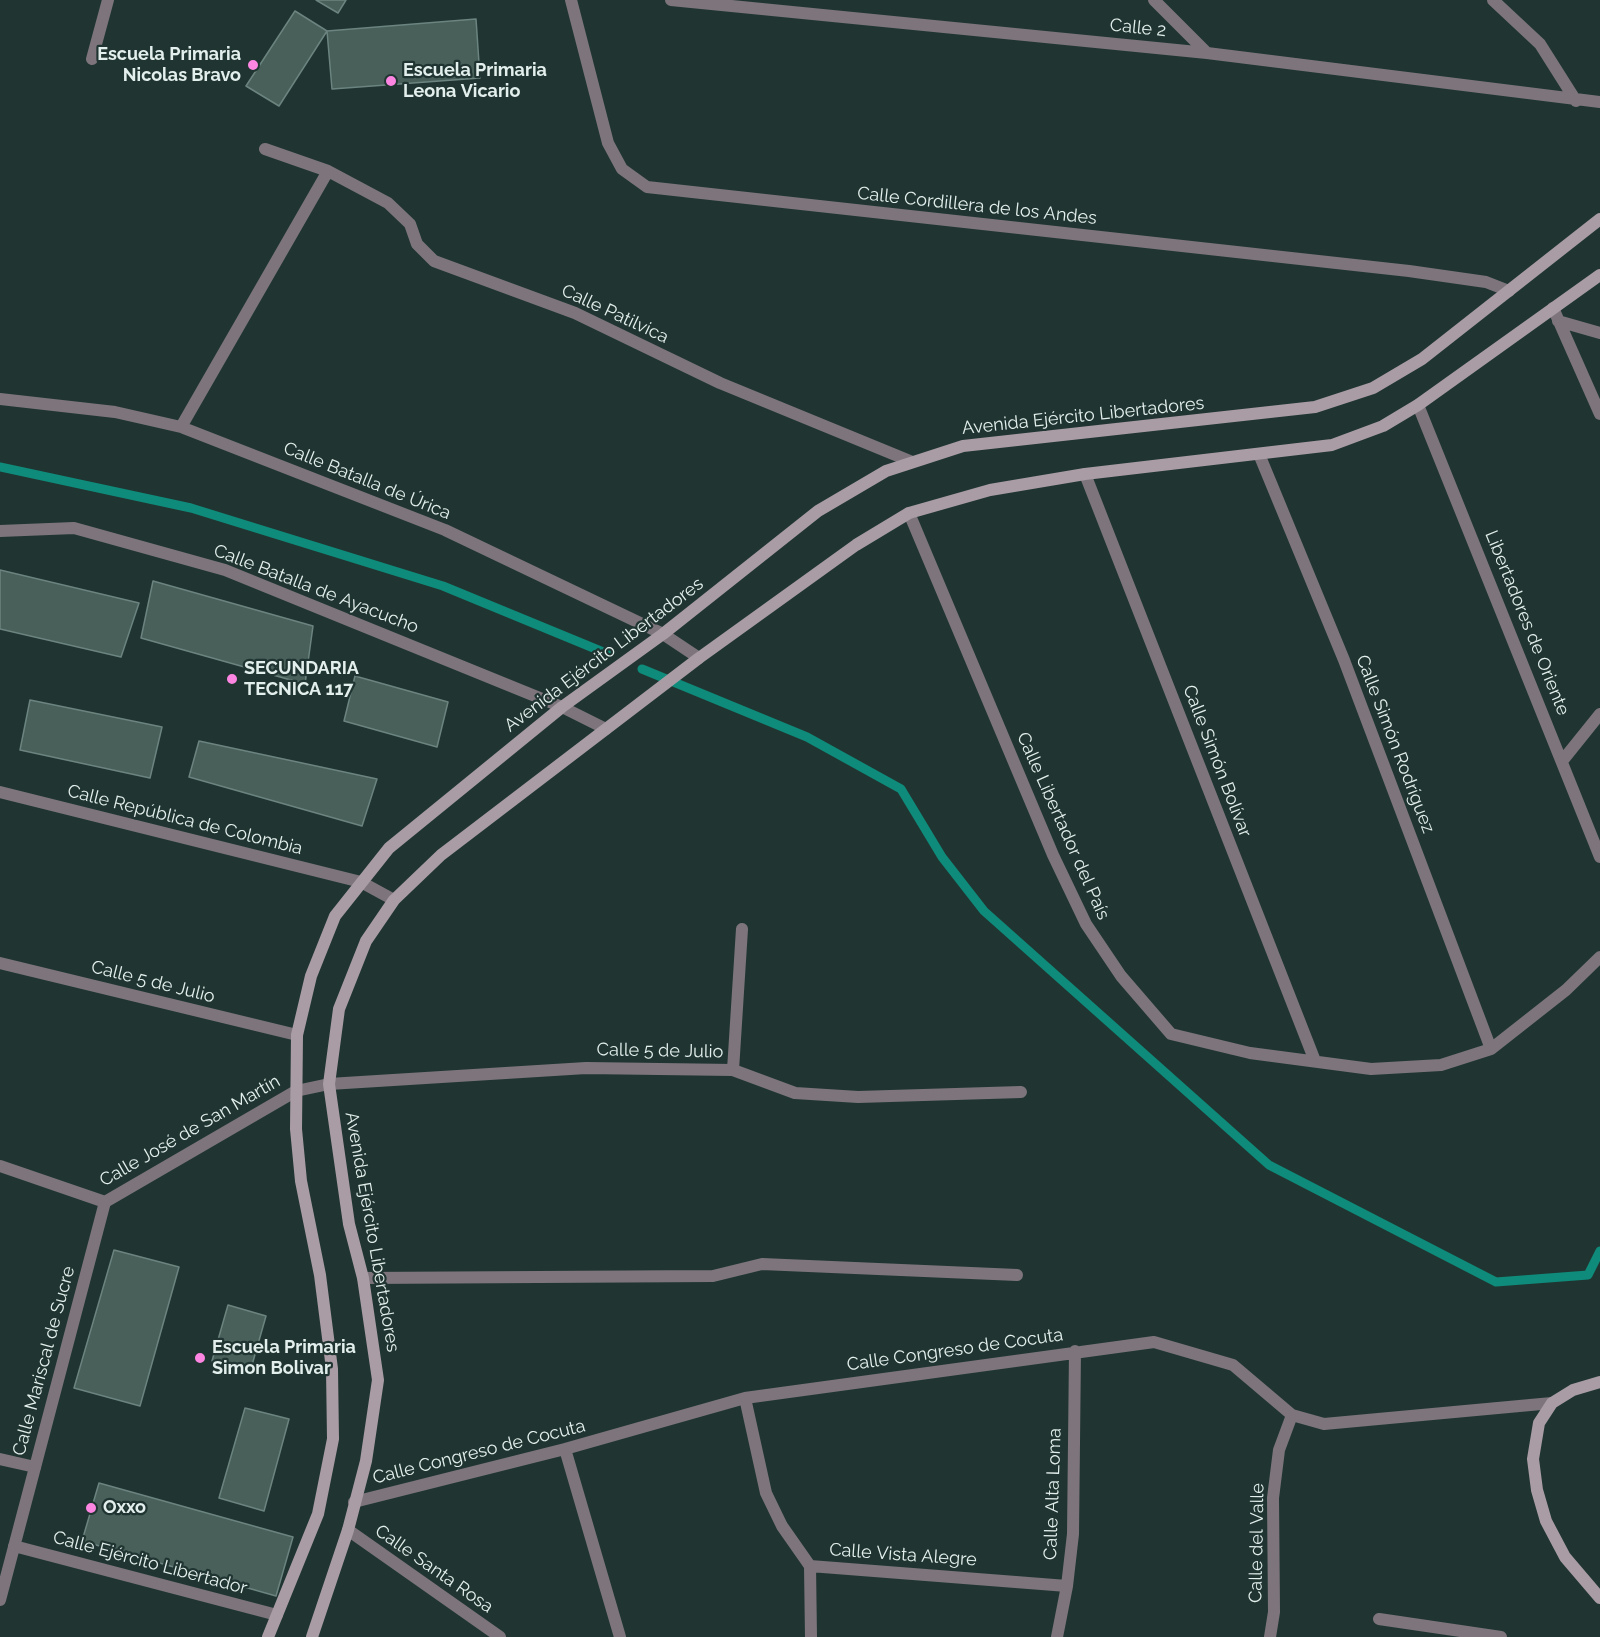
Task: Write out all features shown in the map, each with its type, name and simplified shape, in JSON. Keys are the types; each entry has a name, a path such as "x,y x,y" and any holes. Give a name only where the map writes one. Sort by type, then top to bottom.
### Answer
{"main road":[{"name":"Avenida Ejército Libertadores","path":"268,1637 318,1514 333,1439 332,1369 320,1275 301,1181 296,1091 297,1035 311,976 335,916 389,848 562,707 663,634 818,512 886,471 910,461 963,446 1315,407 1373,388 1422,358 1600,219"},
{"name":"Avenida Ejército Libertadores","path":"312,1637 348,1530 366,1461 378,1380 363,1278 349,1224 328,1084 339,1009 366,941 393,900 441,855 699,658 856,545 909,513 990,490 1085,474 1332,445 1383,426 1418,405 1600,275"},
{"path":"1600,1382 1573,1390 1552,1403 1539,1423 1533,1459 1537,1490 1546,1521 1565,1557 1600,1598"}],"street":[{"path":"92,59 108,0"},
{"name":"Calle Cordillera de los Andes","path":"571,0 608,143 622,170 647,187 1409,272 1486,282 1509,291"},
{"name":"Calle 2","path":"671,0 722,2 1207,53 1576,101 1600,102"},
{"path":"1154,0 1207,53"},
{"path":"1492,0 1540,44 1576,101"},
{"name":"Calle Patilvica","path":"265,149 328,171 388,203 410,224 417,244 434,261 575,313 720,383 910,461"},
{"path":"181,427 328,171"},
{"path":"1553,308 1600,414"},
{"path":"1558,321 1600,333"},
{"name":"Calle Batalla de Úrica","path":"0,399 115,412 181,427 444,530 663,634 699,658"},
{"name":"Libertadores de Oriente","path":"1418,405 1563,760 1600,857"},
{"name":"Calle Simón Rodríguez","path":"1259,454 1344,660 1491,1049"},
{"name":"Calle Simón Bolívar","path":"1085,474 1316,1062"},
{"name":"Calle Libertador del País","path":"909,513 1053,855 1086,924 1121,976 1171,1034 1250,1053 1371,1069 1441,1065 1491,1049"},
{"name":"Calle Batalla de Ayacucho","path":"0,531 74,528 225,570 562,707 606,729"},
{"path":"1563,760 1600,714"},
{"name":"Calle República de Colombia","path":"0,792 361,882 393,900"},
{"path":"733,1070 742,929"},
{"path":"1491,1049 1566,990 1600,957"},
{"name":"Calle 5 de Julio","path":"0,963 297,1035"},
{"name":"Calle 5 de Julio","path":"296,1091 328,1084 586,1068 733,1070 795,1093 858,1097 1021,1092"},
{"name":"Calle José de San Martín","path":"0,1166 105,1202 296,1091"},
{"name":"Calle Mariscal de Sucre","path":"0,1600 105,1202"},
{"path":"363,1278 712,1276 762,1264 1017,1275"},
{"name":"Calle Congreso de Cocuta","path":"354,1502 565,1449 745,1398 1154,1341 1233,1365 1292,1415 1324,1424 1552,1403"},
{"name":"Calle Alta Loma","path":"1057,1637 1067,1586 1073,1534 1075,1351"},
{"name":"Calle Vista Alegre","path":"745,1398 766,1493 782,1526 810,1566 1067,1586"},
{"name":"Calle del Valle","path":"1270,1637 1274,1612 1273,1498 1279,1450 1292,1415"},
{"path":"565,1449 620,1637"},
{"path":"0,1459 35,1467"},
{"name":"Calle Santa Rosa","path":"348,1530 500,1637"},
{"name":"Calle Ejército Libertador","path":"14,1546 277,1615"},
{"path":"810,1566 811,1637"},
{"path":"1379,1619 1501,1637"}],"building":[{"path":"316,0 346,0 338,13"},
{"path":"295,11 327,31 279,106 246,86"},
{"path":"476,19 480,78 332,89 327,31"},
{"path":"0,570 139,603 121,657 0,629"},
{"path":"153,581 313,626 305,684 141,638"},
{"path":"355,676 448,702 437,747 344,721"},
{"path":"30,700 162,727 150,778 20,750"},
{"path":"199,741 377,779 362,826 189,777"},
{"path":"114,1250 179,1267 140,1406 74,1388"},
{"path":"228,1305 266,1316 250,1372 212,1361"},
{"path":"245,1408 289,1419 264,1511 219,1498"},
{"path":"99,1483 293,1537 276,1596 82,1541"}],"waterway":[{"path":"0,467 191,508 443,586 608,654"},
{"path":"642,669 807,737 901,789 942,857 984,911 1269,1165 1496,1282 1588,1275 1600,1251"}],"place":[{"name":"Escuela Primaria Nicolas Bravo","path":"253,65"},
{"name":"Escuela Primaria Leona Vicario","path":"391,81"},
{"name":"SECUNDARIA TECNICA 117","path":"232,679"},
{"name":"Escuela Primaria Simon Bolivar","path":"200,1358"},
{"name":"Oxxo","path":"91,1508"}]}
